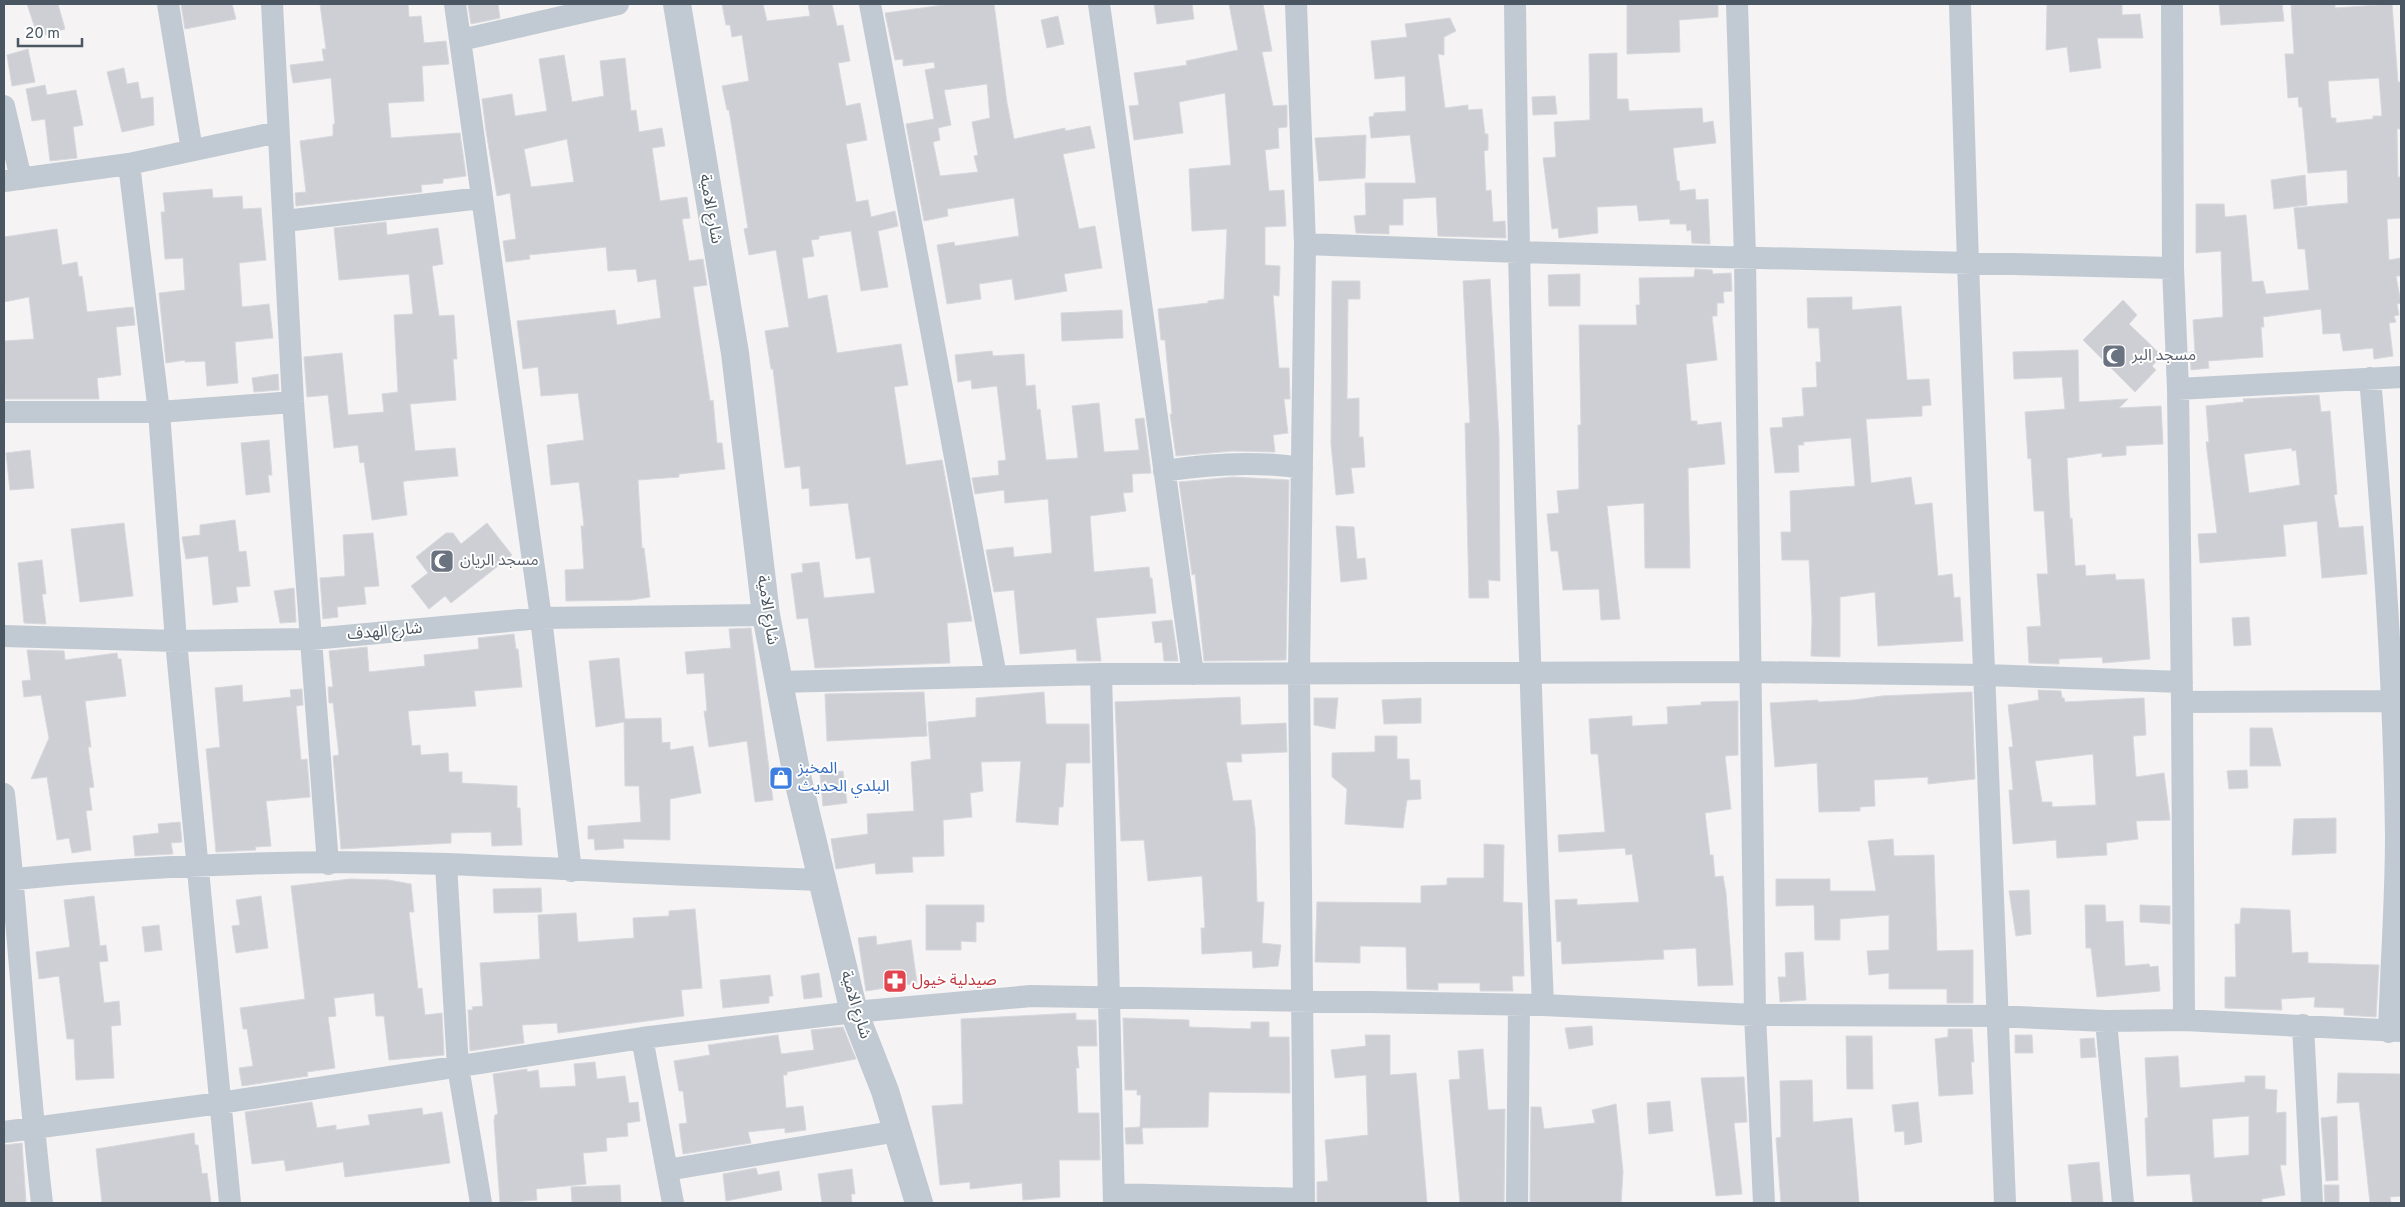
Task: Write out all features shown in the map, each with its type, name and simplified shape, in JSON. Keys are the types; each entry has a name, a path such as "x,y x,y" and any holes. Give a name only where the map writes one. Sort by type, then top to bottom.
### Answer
{"street":[{"path":"168,4 192,150"},
{"path":"272,4 278,132 285,221 293,402 328,864"},
{"path":"455,4 541,618 571,871"},
{"path":"460,40 618,4"},
{"name":"شارع الامية","path":"676,4 735,353 766,615 779,682 821,880 854,1012 885,1091 919,1203"},
{"path":"870,4 996,676"},
{"path":"1099,4 1193,674"},
{"path":"1101,674 1114,1199 1304,1201 1299,673 1305,244 1296,4"},
{"path":"1515,4 1518,252 1530,674 1543,1005"},
{"path":"1737,4 1745,257 1756,1015 1764,1203"},
{"path":"1960,4 1968,264 1986,675 1996,1016 2005,1203"},
{"path":"2172,4 2173,268 2178,389 2184,1020"},
{"path":"4,106 13,180 129,164 278,132"},
{"path":"129,164 158,412 176,641 230,1203"},
{"path":"285,221 481,198"},
{"path":"1305,244 1518,252 2173,268"},
{"path":"2178,389 2401,377"},
{"path":"4,1132 220,1103 642,1038 854,1012 1031,996 1543,1005 1756,1015 1996,1016 2106,1020 2184,1020 2395,1032 2396,838 2393,701 2393,561 2370,378"},
{"path":"4,412 158,412 293,402"},
{"path":"1164,471 1194,467 1254,466 1302,468"},
{"name":"شارع الهدف","path":"4,636 176,641 312,639 541,618 766,615"},
{"path":"779,682 1101,674 1750,672 1986,675 2182,692 2393,701"},
{"path":"4,794 8,879 42,1203"},
{"path":"446,864 458,1067 481,1203"},
{"path":"8,879 199,866 446,864 571,871 821,880"},
{"path":"1517,1203 1519,1006"},
{"path":"2106,1020 2123,1203"},
{"path":"2303,1026 2312,1203"},
{"path":"642,1038 673,1203"},
{"path":"667,1170 898,1131"}],"building":[{"path":"27,4 58,4 65,29 38,37"},
{"path":"181,4 232,4 236,19 185,29"},
{"path":"320,4 408,4 409,17 421,16 424,43 446,41 449,64 422,66 424,101 388,103 391,138 460,133 466,176 443,179 443,183 421,185 422,192 296,206 295,193 306,192 300,141 333,136 333,124 335,124 331,78 293,83 290,65 324,61 322,49 326,49"},
{"path":"498,4 500,18 471,24 468,5"},
{"path":"722,4 763,4 767,21 810,16 808,4 832,4 837,26 843,25 850,61 838,63 846,106 860,103 867,140 846,144 856,202 868,200 871,217 895,211 898,226 878,231 888,287 861,291 851,231 819,236 819,239 811,240 814,256 802,258 808,299 827,295 837,353 901,344 908,385 894,387 906,465 942,460 972,621 947,623 950,663 815,668 808,618 797,619 791,574 803,572 802,564 819,562 824,598 875,593 870,557 856,559 848,503 810,506 809,488 802,489 800,466 785,468 773,369 771,369 765,331 789,327 776,250 749,255 744,229 748,228 729,110 727,110 722,86 749,81 742,35 732,37 730,25 726,25"},
{"path":"951,4 994,4 1007,103 1014,139 1065,128 1065,131 1090,126 1095,148 1063,154 1079,229 1095,226 1102,268 1064,274 1067,291 1015,300 1012,279 979,284 981,299 947,304 937,245 954,242 955,246 1019,236 1014,198 947,209 948,216 924,221 906,124 934,119 925,70 935,68 934,62 903,66 903,59 895,60 885,13","holes":["987,84 990,118 972,122 978,155 974,156 978,172 940,176 933,142 940,140 938,128 951,125 944,90"]},
{"path":"1154,4 1192,4 1194,19 1157,24"},
{"path":"1229,4 1263,4 1272,51 1262,52 1273,106 1287,105 1287,127 1278,128 1279,148 1265,150 1269,191 1284,190 1286,226 1265,227 1265,265 1280,266 1279,296 1273,295 1279,368 1289,368 1290,399 1284,399 1288,433 1273,435 1275,452 1232,451 1176,456 1170,414 1172,414 1165,340 1161,340 1158,309 1208,303 1208,301 1224,299 1227,229 1192,231 1189,169 1231,165 1225,93 1179,102 1183,133 1134,140 1129,106 1139,105 1134,73 1187,65 1186,61 1238,50"},
{"path":"1627,4 1718,4 1718,17 1679,20 1680,52 1627,54"},
{"path":"2047,4 2122,4 2122,15 2140,14 2143,38 2097,38 2101,68 2070,72 2067,47 2046,50"},
{"path":"2219,4 2282,4 2284,21 2221,25"},
{"path":"2335,4 2335,8 2392,4 2398,82 2401,82 2401,129 2397,129 2398,177 2401,177 2401,218 2387,219 2389,260 2401,258 2401,276 2396,276 2401,303 2397,304 2399,315 2394,316 2396,322 2389,323 2393,356 2374,359 2373,348 2343,351 2340,333 2323,334 2321,309 2263,317 2264,327 2261,327 2263,357 2208,361 2209,368 2191,370 2190,352 2195,352 2193,320 2223,317 2221,251 2196,253 2196,204 2224,204 2225,217 2246,215 2252,282 2263,281 2266,294 2309,290 2305,249 2298,249 2294,208 2348,203 2347,170 2308,173 2302,107 2299,107 2298,97 2288,98 2285,54 2294,54 2291,5","holes":["2379,78 2382,116 2373,116 2373,119 2336,123 2336,118 2331,118 2328,81"]},
{"path":"1058,16 1064,44 1047,48 1041,20"},
{"path":"1450,18 1456,31 1444,37 1444,55 1438,54 1445,108 1468,105 1468,110 1482,109 1485,134 1488,134 1488,150 1484,151 1486,191 1491,190 1493,222 1505,221 1506,238 1438,236 1436,197 1403,199 1403,225 1389,225 1389,234 1356,233 1354,216 1366,215 1365,183 1416,183 1410,135 1371,138 1369,117 1374,116 1374,113 1406,111 1405,76 1375,79 1371,41 1407,37 1405,24"},
{"path":"28,49 35,82 12,86 7,55"},
{"path":"1617,53 1617,99 1628,99 1629,111 1702,108 1703,123 1713,121 1716,143 1673,148 1680,191 1695,189 1696,200 1708,199 1710,244 1692,243 1691,230 1687,231 1686,224 1670,224 1670,219 1639,221 1637,205 1597,207 1598,233 1559,238 1558,228 1552,229 1543,158 1556,157 1554,122 1590,120 1589,54"},
{"path":"564,55 572,102 604,96 600,61 625,58 631,111 636,110 639,132 662,128 665,146 652,148 660,201 687,197 690,218 682,219 689,261 703,259 707,285 693,287 710,401 713,400 717,443 722,443 725,469 679,474 679,477 638,480 642,548 644,548 650,597 631,600 566,601 565,570 584,569 581,526 584,526 579,482 551,485 547,445 584,440 578,393 541,396 538,367 523,369 517,321 615,310 617,325 661,318 656,279 638,282 636,269 608,271 606,247 529,255 530,259 506,262 503,241 516,239 510,193 497,196 482,99 512,94 515,116 547,111 539,59","holes":["567,139 574,182 531,187 524,149"]},
{"path":"124,68 127,84 138,82 141,99 153,97 154,125 122,132 107,72"},
{"path":"45,85 47,95 76,90 83,125 73,127 77,158 50,161 45,119 32,121 26,89"},
{"path":"1555,96 1557,114 1533,115 1532,97"},
{"path":"1366,135 1365,178 1319,181 1315,138"},
{"path":"2305,175 2307,205 2274,209 2271,180"},
{"path":"212,189 213,198 242,196 243,209 261,208 266,260 239,263 242,307 269,304 273,338 235,342 238,383 207,386 205,361 185,362 185,360 166,363 159,293 185,290 183,258 165,259 161,212 165,212 163,193"},
{"path":"386,222 387,235 438,228 443,264 432,266 439,316 454,315 457,359 453,359 456,400 410,404 415,451 455,448 458,476 403,482 407,515 372,520 364,462 360,463 358,445 334,448 328,395 307,397 304,357 342,353 348,415 384,412 382,394 398,392 394,315 413,314 409,274 339,280 334,228"},
{"path":"57,229 62,265 77,262 79,277 82,276 87,312 133,307 135,325 116,327 121,375 97,378 99,399 5,399 4,341 34,339 29,297 4,302 4,237"},
{"path":"1695,269 1712,270 1713,274 1731,273 1732,291 1723,292 1724,303 1717,303 1717,316 1712,316 1717,360 1686,364 1691,421 1697,421 1697,425 1721,422 1725,464 1688,468 1690,568 1645,568 1644,503 1607,506 1620,619 1601,620 1599,589 1563,590 1558,551 1551,551 1547,514 1559,513 1557,491 1579,489 1578,425 1581,425 1579,325 1637,325 1636,305 1640,305 1639,278 1694,277"},
{"path":"1580,274 1580,306 1549,306 1548,275"},
{"path":"1490,279 1499,437 1500,581 1488,580 1489,598 1469,598 1465,423 1470,423 1463,281"},
{"path":"1332,281 1360,281 1360,299 1348,299 1347,399 1359,398 1359,437 1363,437 1365,467 1351,468 1354,493 1336,495 1331,444"},
{"path":"1852,297 1852,310 1901,306 1907,380 1929,379 1931,405 1922,406 1922,416 1866,419 1871,483 1911,477 1915,505 1932,503 1938,576 1952,574 1954,598 1960,597 1963,641 1878,646 1875,592 1840,597 1840,657 1811,656 1812,619 1809,560 1782,560 1781,532 1791,532 1790,491 1855,486 1851,438 1803,442 1804,445 1798,445 1799,472 1775,473 1770,428 1783,427 1782,418 1804,416 1802,388 1817,387 1816,362 1821,362 1819,328 1808,328 1807,298"},
{"path":"2123,300 2137,315 2129,324 2158,352 2158,360 2152,366 2156,370 2135,392 2083,340"},
{"path":"1122,310 1123,338 1062,341 1061,313"},
{"path":"2078,350 2079,402 2128,399 2119,408 2161,406 2163,444 2126,446 2126,455 2102,457 2102,453 2067,458 2070,519 2072,518 2075,566 2085,565 2086,576 2115,574 2116,580 2144,579 2150,659 2103,663 2102,657 2059,659 2059,664 2029,663 2027,627 2041,626 2037,574 2048,574 2044,511 2034,511 2031,458 2028,459 2025,412 2065,409 2062,377 2014,379 2013,352"},
{"path":"992,351 993,356 1024,354 1026,386 1035,385 1037,410 1040,409 1046,460 1078,458 1072,406 1099,403 1104,452 1139,450 1135,419 1144,418 1151,473 1132,474 1133,492 1123,493 1126,511 1090,516 1094,572 1149,567 1156,613 1096,618 1101,661 1077,661 1076,649 1020,654 1014,590 994,592 986,550 1013,547 1014,557 1052,553 1048,499 1005,503 1004,490 975,494 972,478 999,475 998,461 1006,460 997,386 972,389 971,380 958,382 955,355"},
{"path":"278,374 279,390 254,392 252,378"},
{"path":"2319,395 2321,412 2330,411 2337,494 2334,495 2339,528 2363,526 2367,574 2322,578 2317,521 2283,525 2286,556 2200,563 2198,534 2217,533 2206,442 2209,442 2206,406 2244,402 2243,399","holes":["2292,448 2292,451 2296,450 2300,485 2249,493 2244,454"]},
{"path":"269,440 272,475 268,475 270,492 246,495 241,443"},
{"path":"30,450 34,488 10,490 6,453"},
{"path":"1233,477 1289,480 1286,660 1204,661 1195,574 1192,575 1179,482"},
{"path":"235,520 239,552 246,551 250,586 236,587 238,602 213,605 208,556 186,559 182,537 200,535 200,525"},
{"path":"124,523 133,596 80,602 71,529"},
{"path":"487,523 512,555 451,603 445,596 429,609 411,586 428,573 416,557 446,533 453,533 461,544"},
{"path":"1336,526 1354,527 1357,559 1365,558 1367,579 1341,582"},
{"path":"373,533 379,586 364,587 366,604 337,607 338,617 323,619 320,578 345,576 343,535"},
{"path":"42,560 46,594 42,594 46,624 24,623 18,563"},
{"path":"294,588 296,622 280,623 274,591"},
{"path":"2249,617 2251,645 2234,646 2232,618"},
{"path":"1172,620 1178,661 1164,661 1162,642 1155,643 1152,622"},
{"path":"751,628 773,800 755,802 747,741 709,747 704,711 707,711 704,673 687,674 685,652 731,648 729,629"},
{"path":"514,634 516,649 518,649 522,687 474,691 476,706 408,711 412,746 420,745 421,755 448,753 449,772 462,772 462,783 517,786 517,808 520,808 522,845 492,846 491,832 451,833 451,843 341,849 333,756 339,755 333,703 329,703 328,687 333,687 329,651 367,647 369,672 425,666 424,655 479,649 478,638"},
{"path":"27,650 64,651 65,660 117,653 118,659 121,659 126,696 85,701 91,747 88,747 94,787 89,788 92,810 86,811 91,850 72,853 69,838 57,840 47,777 31,779 49,738 41,695 24,697 22,681 31,680"},
{"path":"619,658 625,719 661,718 662,743 670,742 670,750 693,746 701,793 670,799 670,840 623,839 624,848 595,850 594,839 588,839 588,826 641,822 639,786 625,786 624,722 596,727 589,661"},
{"path":"242,685 243,702 291,697 290,690 302,689 303,705 296,706 301,760 307,759 310,797 266,801 271,846 255,847 256,850 216,852 206,749 220,747 215,688"},
{"path":"2038,690 2061,691 2065,702 2144,698 2146,735 2133,736 2136,777 2164,773 2170,820 2136,821 2138,839 2106,843 2107,855 2057,858 2056,840 2013,844 2009,790 2013,790 2009,747 2013,747 2008,705 2039,700","holes":["2093,754 2096,805 2052,807 2052,802 2042,802 2035,761"]},
{"path":"924,692 927,736 827,741 825,694"},
{"path":"1044,692 1046,724 1089,724 1090,763 1066,763 1063,807 1059,807 1058,825 1016,822 1021,761 981,762 983,791 970,793 972,817 943,820 944,856 912,857 913,872 876,874 875,863 836,869 831,839 868,834 867,814 914,811 911,762 931,759 928,722 976,717 976,698"},
{"path":"1972,692 1975,779 1928,784 1928,777 1874,780 1875,806 1860,807 1860,811 1819,812 1817,763 1775,767 1770,703 1818,700 1818,702 1882,696"},
{"path":"1240,697 1241,725 1286,723 1287,752 1241,754 1242,762 1226,762 1233,801 1251,800 1255,828 1257,902 1264,902 1262,943 1281,945 1278,966 1253,968 1252,951 1202,954 1201,928 1205,928 1202,876 1148,881 1144,840 1121,841 1115,702"},
{"path":"1314,698 1338,698 1335,729 1314,725"},
{"path":"1421,698 1421,723 1384,724 1382,700"},
{"path":"1738,701 1738,755 1725,756 1731,809 1705,813 1710,855 1713,855 1715,877 1723,876 1726,893 1733,985 1698,986 1696,948 1663,950 1664,959 1562,964 1561,941 1557,942 1555,900 1577,899 1577,905 1639,902 1632,854 1626,855 1625,848 1559,852 1558,835 1605,832 1598,754 1591,754 1589,719 1632,716 1632,726 1668,724 1667,707 1701,705 1701,702"},
{"path":"2250,728 2272,728 2281,766 2250,766"},
{"path":"1375,736 1397,736 1397,759 1409,759 1410,780 1420,780 1421,799 1407,800 1403,828 1345,824 1347,789 1332,777 1332,753 1375,752"},
{"path":"2247,770 2248,788 2229,789 2227,771"},
{"path":"843,771 847,803 823,806 820,774"},
{"path":"2336,818 2336,853 2292,855 2294,819"},
{"path":"180,822 182,842 171,843 173,854 135,856 133,836 159,833 158,824"},
{"path":"1893,839 1894,856 1934,855 1937,951 1973,950 1973,1003 1947,1003 1947,989 1889,989 1889,973 1869,975 1867,951 1889,950 1889,915 1840,919 1840,940 1815,940 1814,905 1776,906 1776,879 1830,879 1830,891 1876,891 1868,841"},
{"path":"1484,844 1504,845 1503,902 1522,903 1524,976 1512,976 1513,991 1480,991 1480,983 1438,983 1438,990 1407,989 1406,947 1360,946 1360,963 1315,962 1317,902 1421,903 1421,886 1447,885 1447,878 1484,878"},
{"path":"350,879 388,880 411,884 414,912 409,912 418,989 422,988 425,1015 442,1013 444,1055 389,1060 384,1016 376,1016 374,993 334,998 336,1016 328,1017 335,1068 307,1072 308,1076 242,1086 239,1068 253,1066 247,1029 243,1029 240,1008 305,999 291,886"},
{"path":"541,888 542,912 494,913 493,889"},
{"path":"2029,890 2031,934 2016,936 2009,891"},
{"path":"94,896 100,946 106,945 108,961 99,962 104,1003 119,1001 121,1025 111,1026 114,1078 76,1080 74,1039 67,1039 59,976 39,979 36,952 70,947 64,900"},
{"path":"261,896 268,948 236,953 232,926 240,925 236,900"},
{"path":"926,905 984,905 984,922 976,922 976,942 961,941 961,950 926,950"},
{"path":"2085,905 2105,905 2106,922 2123,921 2125,966 2149,964 2150,967 2158,966 2160,991 2097,997 2091,948 2086,948"},
{"path":"2140,905 2170,906 2170,924 2140,922"},
{"path":"2241,908 2290,910 2292,953 2308,952 2308,963 2379,965 2376,1017 2344,1015 2344,1008 2314,1007 2315,997 2281,999 2282,1010 2225,1008 2225,977 2236,977 2235,924 2240,924"},
{"path":"695,909 702,988 681,990 684,1016 558,1033 557,1023 522,1025 524,1043 470,1051 468,1010 473,1010 472,1007 483,1006 480,963 540,959 538,915 576,913 578,942 634,938 633,918 669,916 669,911"},
{"path":"159,925 162,950 145,952 142,927"},
{"path":"876,936 877,945 911,940 917,983 866,991 858,938"},
{"path":"1803,952 1806,1000 1780,1002 1778,977 1786,977 1785,953"},
{"path":"819,973 822,997 804,999 801,976"},
{"path":"770,975 773,996 769,996 769,1003 723,1008 720,980"},
{"path":"1076,1013 1076,1020 1096,1020 1097,1046 1077,1046 1079,1068 1076,1068 1078,1113 1099,1113 1100,1160 1059,1160 1060,1197 1023,1200 1022,1183 970,1189 970,1182 940,1185 932,1106 963,1104 961,1019"},
{"path":"1123,1018 1189,1020 1189,1027 1251,1029 1251,1022 1269,1022 1269,1037 1289,1037 1290,1093 1209,1092 1208,1127 1142,1128 1143,1144 1126,1144 1125,1128 1140,1127 1141,1095 1137,1095 1137,1090 1125,1090"},
{"path":"1592,1026 1593,1045 1569,1049 1565,1028"},
{"path":"843,1027 856,1059 787,1072 787,1075 783,1075 786,1108 803,1106 806,1130 785,1133 785,1128 748,1132 751,1143 683,1154 679,1124 687,1123 683,1091 679,1091 674,1061 710,1055 708,1045 778,1035 781,1054 814,1050 811,1030"},
{"path":"1948,1029 1972,1029 1974,1062 1971,1062 1973,1094 1939,1096 1935,1039 1948,1037"},
{"path":"1365,1035 1390,1035 1390,1075 1416,1073 1427,1203 1317,1203 1317,1182 1328,1181 1325,1140 1368,1135 1366,1075 1335,1078 1331,1050 1366,1046"},
{"path":"2015,1035 2032,1035 2033,1053 2015,1053"},
{"path":"1846,1036 1872,1036 1873,1089 1847,1089"},
{"path":"2094,1038 2096,1057 2081,1058 2080,1039"},
{"path":"1483,1049 1488,1110 1505,1109 1504,1203 1460,1203 1449,1080 1460,1079 1458,1051"},
{"path":"2178,1056 2180,1088 2245,1082 2245,1076 2265,1076 2265,1089 2277,1090 2276,1113 2286,1112 2286,1165 2280,1165 2285,1195 2262,1199 2262,1203 2193,1203 2190,1174 2147,1176 2145,1118 2148,1118 2145,1058","holes":["2249,1116 2249,1155 2214,1158 2212,1119"]},
{"path":"595,1062 597,1079 625,1076 629,1103 638,1102 640,1121 627,1123 628,1136 606,1138 607,1151 583,1153 586,1184 536,1189 537,1200 500,1203 494,1121 495,1115 498,1114 493,1074 527,1069 527,1072 538,1070 540,1088 576,1086 574,1064"},
{"path":"2338,1073 2401,1074 2401,1196 2390,1197 2391,1203 2370,1203 2359,1102 2337,1103"},
{"path":"1744,1077 1747,1122 1734,1123 1742,1194 1716,1196 1701,1078"},
{"path":"1812,1080 1813,1122 1852,1118 1859,1203 1781,1203 1776,1138 1781,1137 1780,1081"},
{"path":"1670,1101 1673,1131 1649,1134 1647,1103"},
{"path":"312,1102 317,1128 336,1125 336,1130 370,1125 368,1115 422,1108 423,1115 442,1112 450,1163 345,1177 343,1162 286,1171 284,1160 252,1164 245,1112"},
{"path":"1918,1102 1922,1142 1905,1145 1904,1131 1895,1132 1892,1105"},
{"path":"1616,1104 1623,1172 1621,1203 1530,1203 1531,1107 1541,1107 1544,1129 1595,1123 1592,1110"},
{"path":"2337,1116 2338,1180 2326,1181 2321,1118"},
{"path":"194,1133 195,1145 198,1145 202,1174 207,1173 211,1203 102,1203 96,1149"},
{"path":"22,1143 26,1203 4,1203 4,1145"},
{"path":"2099,1162 2103,1203 2072,1203 2068,1165"},
{"path":"756,1168 758,1175 779,1171 782,1190 726,1201 723,1174"},
{"path":"852,1169 855,1194 851,1194 852,1203 822,1203 818,1174"},
{"path":"620,1185 621,1203 572,1203 571,1187"},
{"path":"2324,1185 2339,1185 2339,1203 2325,1203"}],"place":[{"name":"مسجد البر","path":"2114,356"},
{"name":"مسجد الريان","path":"442,561"},
{"name":"المخبز البلدي الحديث","path":"781,778"},
{"name":"صيدلية خيول","path":"895,981"}]}
